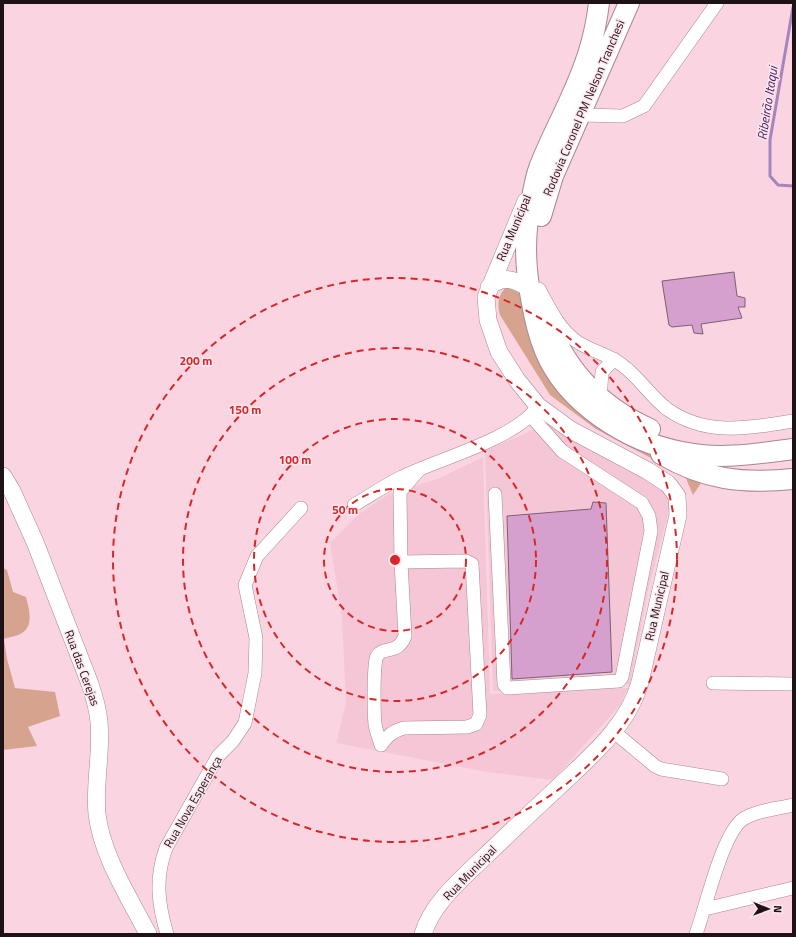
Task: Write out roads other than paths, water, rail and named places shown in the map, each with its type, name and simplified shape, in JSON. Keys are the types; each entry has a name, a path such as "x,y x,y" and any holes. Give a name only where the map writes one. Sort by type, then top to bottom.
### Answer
{"highway":[{"name":"Rodovia Coronel PM Nelson Tranchesi","path":"600,3 589,52 539,169 527,225 526,253 534,289 549,326 564,356 580,379 600,399 626,417 645,427 678,439 703,444 744,445 793,438"},
{"name":"Rodovia Coronel PM Nelson Tranchesi","path":"629,3 553,176 543,206 538,232 534,289 536,327 546,353 574,394 611,425 642,440 682,452 715,456 742,455 793,449"},
{"path":"642,440 685,467 717,478 752,481 793,479"}],"main road":[{"name":"Rua Municipal","path":"423,934 425,926 438,905 459,881 586,760 628,713 636,697 678,515 677,496 668,484 648,471 534,411 499,352 486,310 486,297 539,169"},
{"name":"Rua Municipal","path":"489,287 496,281 504,279 514,280 534,289"},
{"name":"Rua das Cerejas","path":"3,476 12,491 35,542 90,684 96,704 99,723 96,796 97,816 109,855 148,934"}],"street":[{"path":"580,115 623,116 644,106 717,3"},
{"path":"534,289 558,322 576,341 614,359 630,371 668,409 698,424 711,428 736,429 793,421"},
{"path":"600,399 602,372 614,359"},
{"path":"354,505 402,477 512,430 534,411 562,451 642,504 649,516 651,531 622,676 619,680 507,688 504,684 495,494"},
{"path":"401,562 466,561 472,564 480,715 476,724 467,727 404,728 391,733 381,745 375,722 375,669 377,656 382,651 394,649 402,643 405,636 401,562 400,492 419,470"},
{"name":"Rua Nova Esperança","path":"167,934 160,910 158,890 161,862 166,848 218,756 241,731 248,714 255,673 256,638 245,585 257,556 302,508"},
{"path":"714,683 793,684"},
{"path":"613,731 655,766 661,769 722,778"},
{"path":"696,934 725,844 736,826 751,815 793,805"},
{"path":"705,909 793,888"}],"waterway":[{"name":"Ribeirão Itaqui","path":"793,7 770,140 770,176 778,185 793,186"}]}
